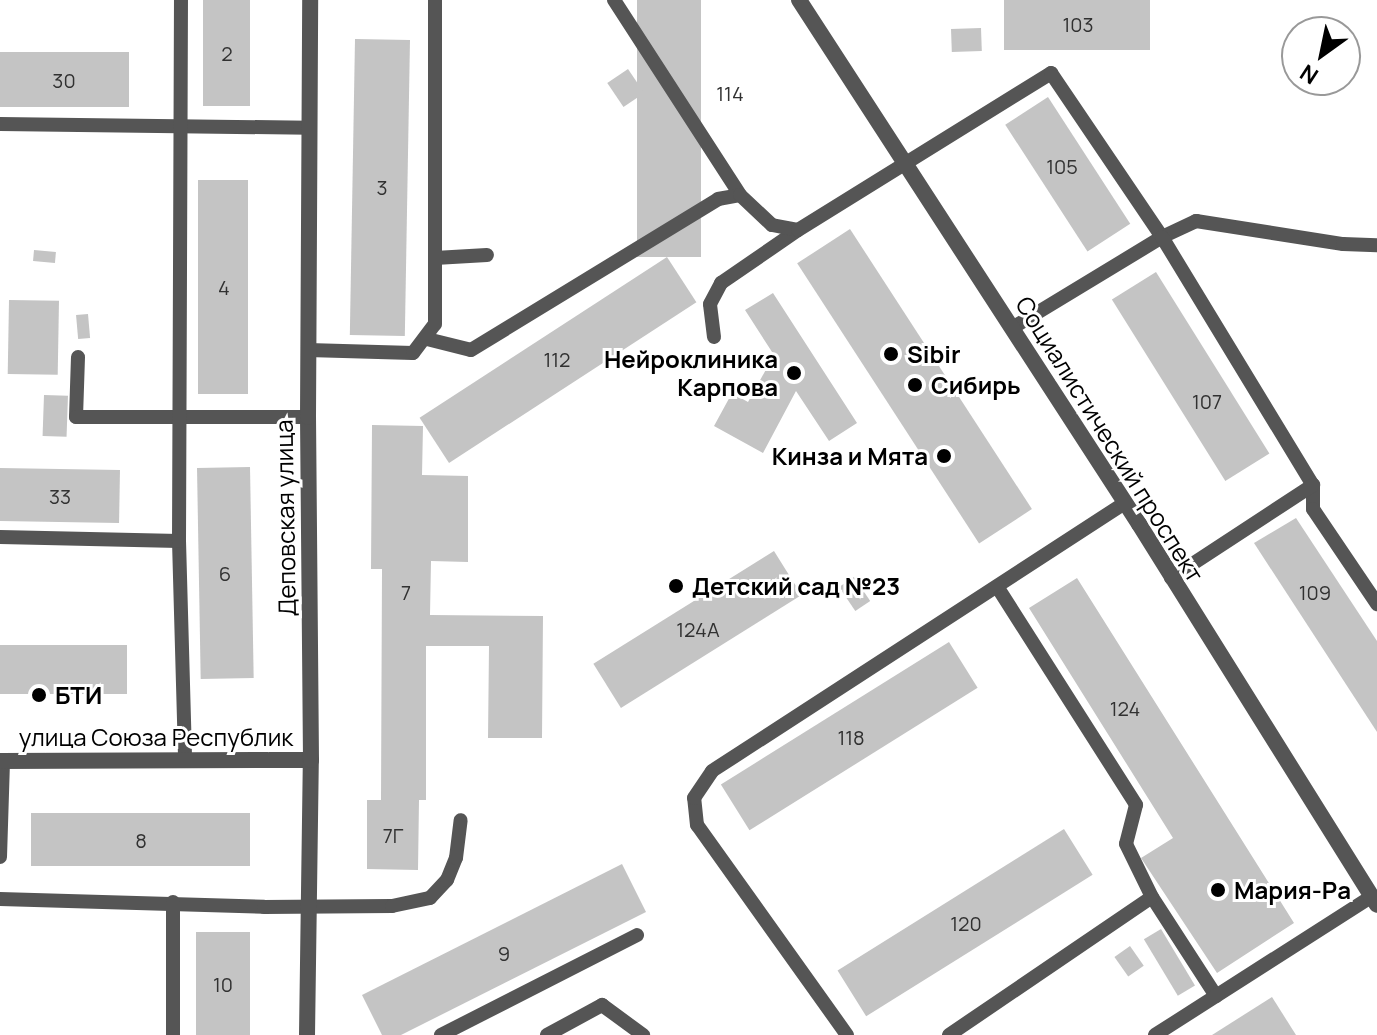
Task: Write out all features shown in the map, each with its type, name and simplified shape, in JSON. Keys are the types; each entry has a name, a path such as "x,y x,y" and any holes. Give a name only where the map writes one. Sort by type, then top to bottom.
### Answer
{"street":[{"name":"Деповская улица","path":"307,1035 311,760 308,417 310,0"},
{"name":"Социалистический проспект","path":"799,0 1124,503 1374,901"},
{"name":"улица Союза Республик","path":"1,761 311,760"}],"lane":[{"path":"181,0 179,541 185,761"},
{"path":"308,350 398,355 413,353 427,339 435,324 435,0"},
{"path":"614,0 740,195 772,225 798,230"},
{"path":"714,337 710,304 721,283 798,230 1051,73 1162,237 1313,485 1313,509 1377,604"},
{"path":"0,124 182,129 309,128"},
{"path":"427,339 471,350 683,218 718,199 740,195"},
{"path":"1012,328 1162,237 1196,221 1343,244 1377,245"},
{"path":"435,258 487,255"},
{"path":"78,357 76,417 308,417"},
{"path":"1171,578 1313,485"},
{"path":"847,1035 697,825 694,798 712,771 998,588 1124,503"},
{"path":"0,537 179,541"},
{"path":"998,588 1136,805 1126,844 1152,897 1216,996"},
{"path":"0,857 1,761"},
{"path":"0,899 309,907 392,906 430,898 447,880 456,858 461,820"},
{"path":"949,1035 1152,897"},
{"path":"1155,1035 1374,901"},
{"path":"173,902 173,1035"},
{"path":"441,1035 637,935"},
{"path":"547,1035 602,1005 643,1035"}],"building":[{"path":"203,0 250,0 250,106 203,106"},
{"path":"637,0 701,0 701,257 637,257"},
{"path":"1004,0 1150,0 1150,50 1004,50"},
{"path":"981,28 982,51 952,52 951,29"},
{"path":"355,39 410,40 405,336 350,335"},
{"path":"0,52 129,52 129,107 0,107"},
{"path":"628,69 644,93 623,107 607,83"},
{"path":"1048,97 1130,224 1087,251 1005,125"},
{"path":"198,180 248,180 248,394 198,394"},
{"name":"Сибирь","path":"850,229 1032,509 979,543 797,263"},
{"path":"34,250 56,252 55,263 33,261"},
{"path":"667,257 696,302 449,463 420,418"},
{"path":"1156,272 1269,453 1225,481 1112,300"},
{"name":"Нейроклиника Карпова","path":"773,293 857,423 829,441 796,391 763,453 714,426 732,393 748,402 774,355 745,310"},
{"path":"9,300 59,301 58,375 8,374"},
{"path":"88,314 90,338 78,339 76,315"},
{"path":"44,395 68,396 67,437 43,436"},
{"path":"372,425 423,426 422,475 468,476 468,562 431,561 430,615 543,616 542,738 488,738 489,646 426,646 426,800 419,800 418,870 367,869 367,800 381,800 382,569 371,569"},
{"path":"250,467 254,678 201,679 197,468"},
{"path":"0,468 120,470 119,523 0,521"},
{"path":"1296,518 1377,641 1377,732 1254,543"},
{"path":"774,551 802,595 621,708 593,664"},
{"path":"854,577 870,601 855,611 839,587"},
{"path":"1077,578 1294,923 1217,973 1141,858 1173,838 1029,608"},
{"path":"949,642 978,688 749,830 721,785"},
{"path":"0,645 127,645 127,694 0,694"},
{"path":"31,813 250,813 250,866 31,866"},
{"path":"1064,829 1093,875 866,1016 838,970"},
{"path":"622,864 646,912 401,1035 382,1035 362,995"},
{"path":"1161,929 1195,986 1178,996 1144,939"},
{"path":"196,932 250,932 250,1035 196,1035"},
{"path":"1130,946 1144,966 1128,977 1114,957"},
{"path":"1272,997 1296,1035 1212,1035"}],"place":[{"name":"Sibir","path":"891,354"},
{"name":"Нейроклиника Карпова","path":"794,373"},
{"name":"Сибирь","path":"915,385"},
{"name":"Кинза и Мята","path":"944,456"},
{"name":"Детский сад №23","path":"676,586"},
{"name":"БТИ","path":"39,695"},
{"name":"Мария-Ра","path":"1218,890"}]}
